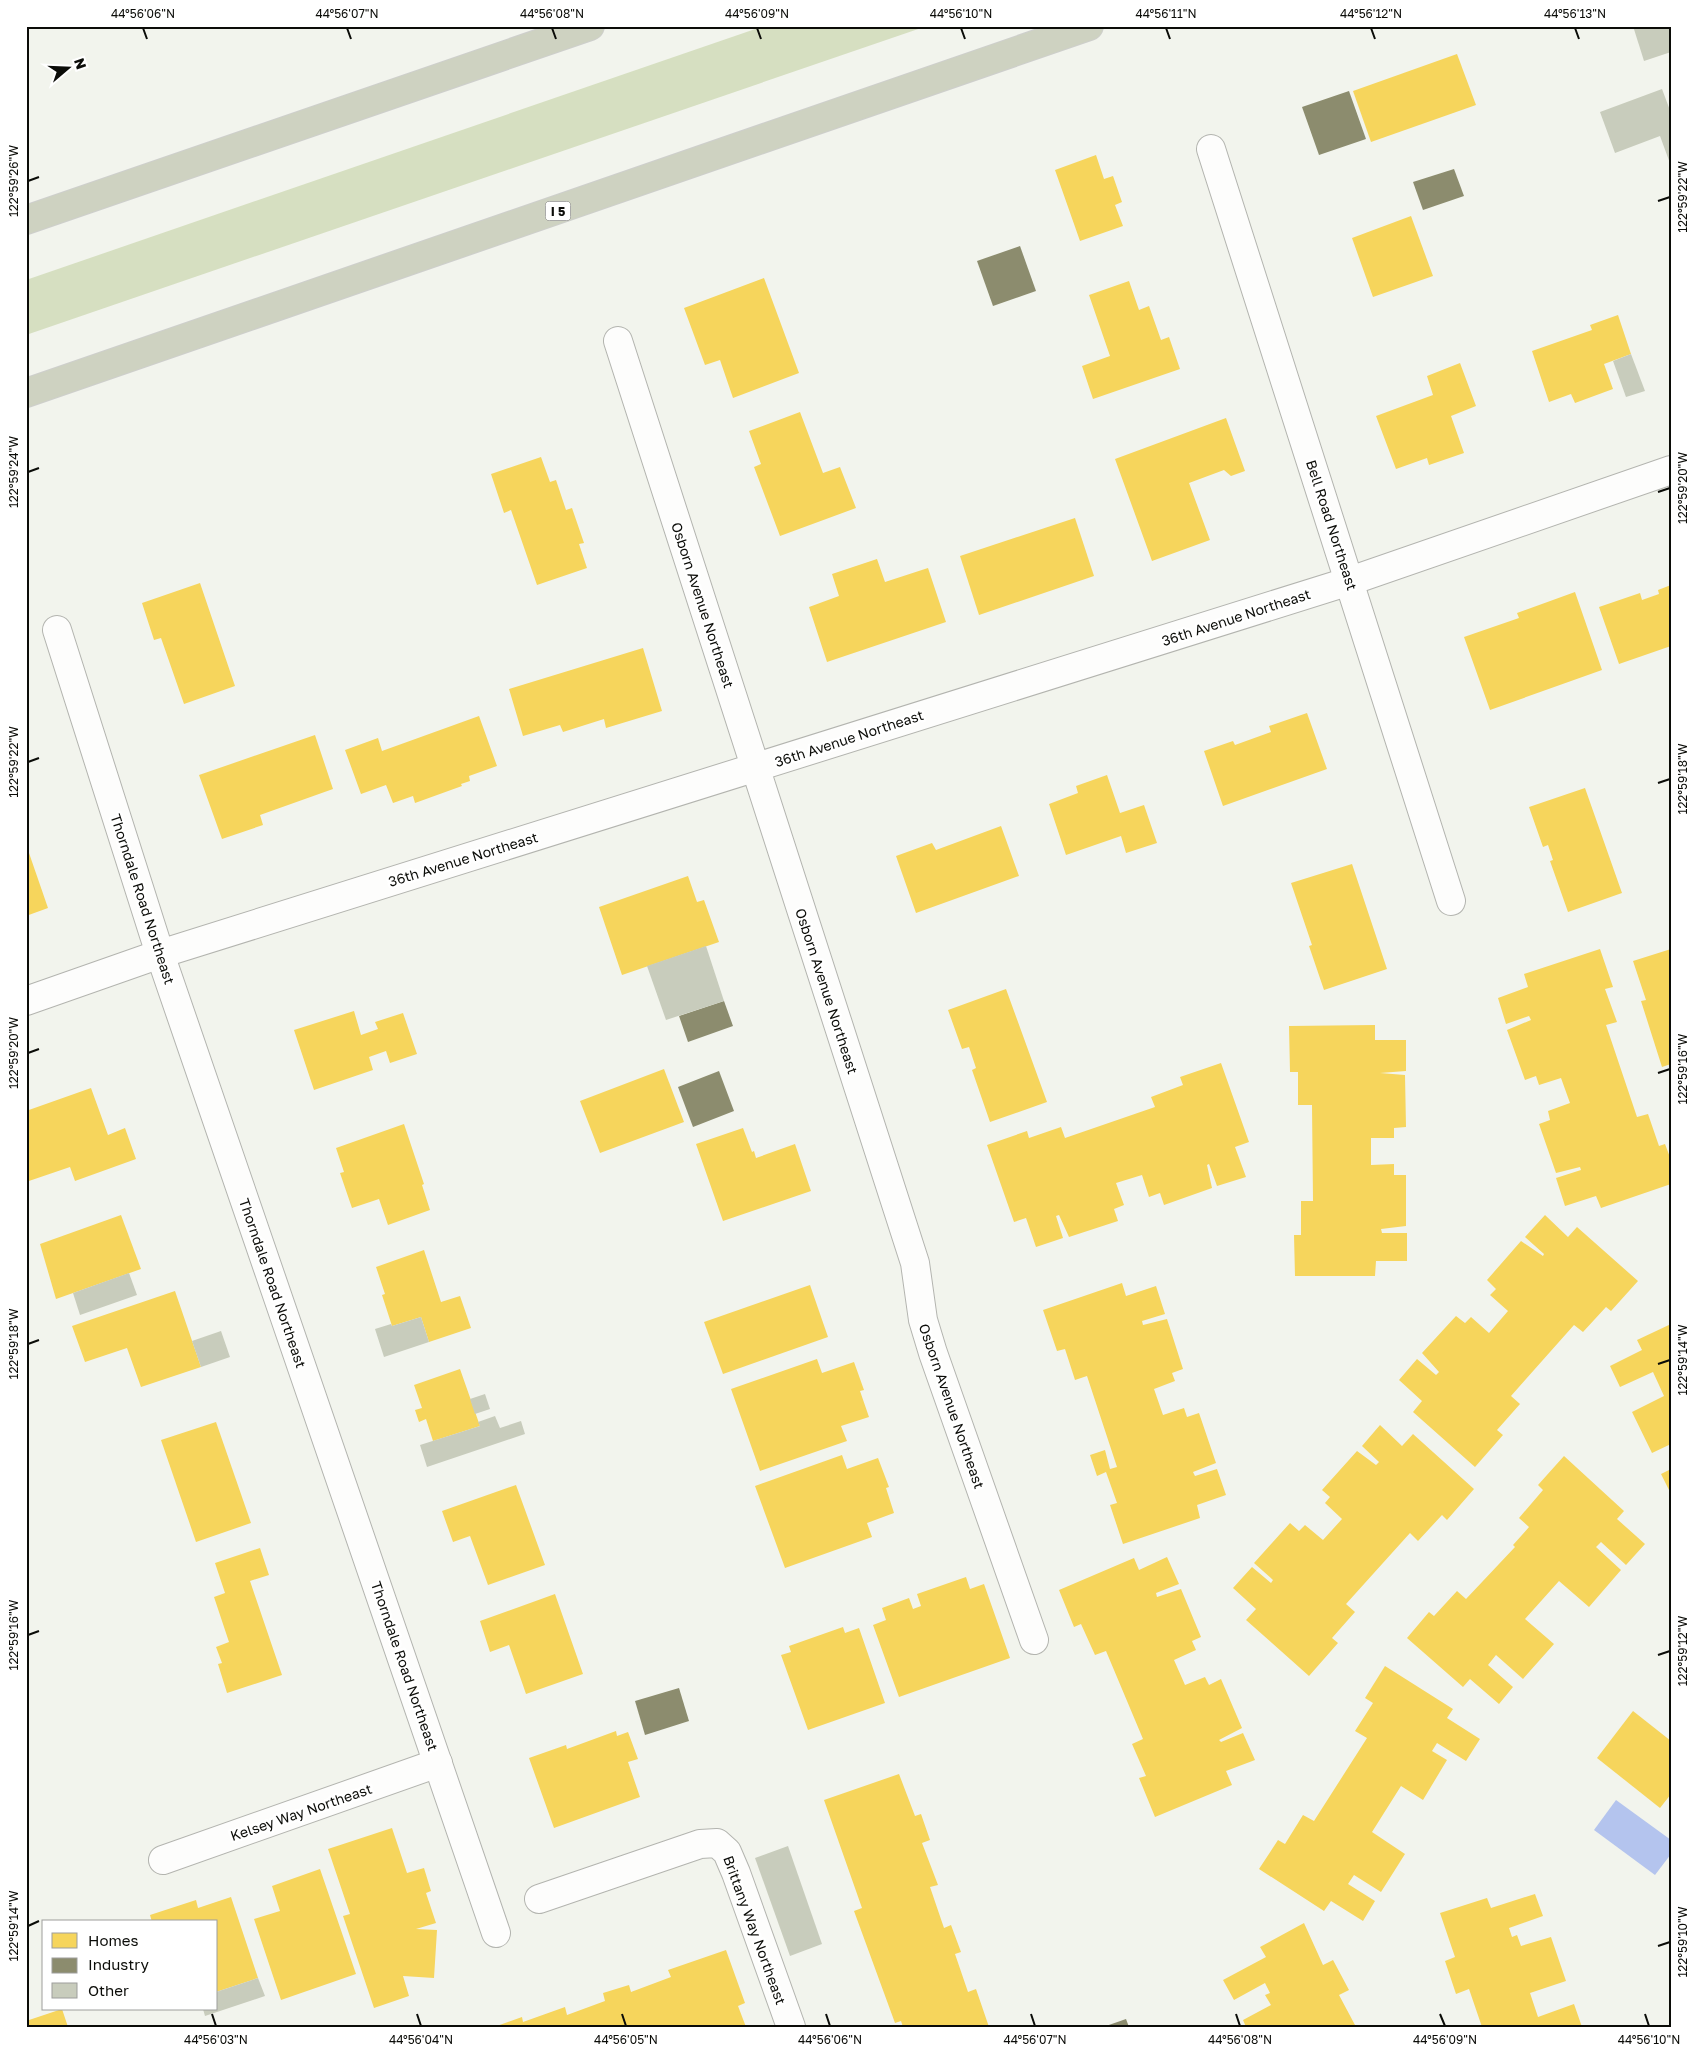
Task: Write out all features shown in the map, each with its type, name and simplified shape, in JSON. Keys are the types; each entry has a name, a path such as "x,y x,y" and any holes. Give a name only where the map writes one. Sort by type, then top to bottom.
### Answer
{"highway":[{"path":"26,220 590,26"},
{"name":"I 5","path":"26,393 1089,26"}],"street":[{"name":"Bell Road Northeast","path":"1211,150 1451,901"},
{"name":"Osborn Avenue Northeast","path":"618,341 915,1263 923,1320 933,1353 1034,1640"},
{"name":"36th Avenue Northeast","path":"26,1001 160,954 1350,581 1671,470"},
{"name":"Thorndale Road Northeast","path":"57,630 160,954 496,1933"},
{"name":"Kelsey Way Northeast","path":"163,1860 438,1763"},
{"name":"Brittany Way Northeast","path":"539,1899 700,1844 717,1843 727,1852 736,1873 791,2027"}],"green space":[{"path":"764,26 927,26 26,335 26,280"}],"water":[{"path":"1616,1800 1671,1840 1671,1854 1655,1875 1594,1830"}],"building: Homes":[{"path":"1457,54 1476,105 1371,142 1353,91"},
{"path":"1096,155 1104,179 1113,176 1122,202 1115,205 1123,226 1080,241 1055,170"},
{"path":"1411,216 1433,276 1373,297 1352,238"},
{"path":"764,278 799,373 733,398 720,360 705,365 684,308"},
{"path":"1129,281 1139,310 1149,306 1161,340 1169,337 1180,369 1093,399 1082,366 1110,356 1089,295"},
{"path":"1618,315 1631,354 1604,364 1613,389 1575,403 1571,394 1549,402 1532,351 1592,330 1590,325"},
{"path":"1460,363 1476,406 1451,416 1464,453 1429,465 1427,458 1396,469 1376,416 1433,395 1427,376"},
{"path":"800,412 823,473 840,467 856,508 780,536 754,467 761,464 749,431"},
{"path":"1226,418 1245,471 1231,476 1224,470 1189,483 1210,540 1152,561 1115,459"},
{"path":"541,457 550,482 556,480 566,510 572,508 584,543 579,544 587,568 537,585 511,510 504,513 491,474"},
{"path":"1075,518 1094,576 979,615 960,556"},
{"path":"877,559 885,582 928,568 946,622 827,662 809,607 839,596 832,574"},
{"path":"200,583 235,686 184,704 161,638 154,640 142,603"},
{"path":"1671,585 1671,646 1619,664 1599,607 1640,593 1642,600 1659,594 1658,590"},
{"path":"1575,592 1602,670 1490,710 1464,637 1519,618 1517,613"},
{"path":"643,648 662,711 606,728 604,719 563,732 560,725 523,736 509,689"},
{"path":"1307,713 1327,769 1223,806 1204,751 1233,741 1235,745 1271,732 1269,726"},
{"path":"479,716 497,766 469,776 470,781 461,784 462,786 415,803 413,796 393,803 386,785 361,794 345,750 378,738 382,751"},
{"path":"315,735 333,789 260,815 263,825 222,839 199,775"},
{"path":"1107,775 1120,813 1144,805 1157,843 1126,853 1121,836 1066,855 1049,804 1078,793 1076,786"},
{"path":"1585,788 1622,893 1568,912 1550,861 1553,860 1548,845 1543,847 1529,807"},
{"path":"1001,826 1019,876 916,913 896,856 932,843 936,850"},
{"path":"29,853 48,908 26,916 26,854"},
{"path":"1352,864 1387,969 1324,990 1309,946 1312,945 1291,883"},
{"path":"688,876 697,902 704,900 719,942 622,975 599,907"},
{"path":"1600,949 1613,987 1605,989 1617,1022 1606,1025 1637,1117 1648,1114 1659,1146 1665,1144 1671,1160 1671,1184 1601,1208 1596,1196 1565,1206 1556,1178 1581,1170 1580,1167 1556,1173 1539,1124 1550,1120 1548,1111 1570,1103 1561,1078 1539,1085 1536,1076 1525,1080 1507,1030 1531,1020 1529,1016 1506,1024 1498,998 1528,987 1524,974"},
{"path":"1671,949 1671,1064 1662,1067 1641,1001 1646,1000 1633,961"},
{"path":"1006,989 1047,1102 990,1122 972,1070 976,1068 969,1047 962,1049 948,1010"},
{"path":"354,1011 361,1035 378,1029 375,1022 403,1013 417,1054 390,1063 386,1051 369,1057 373,1070 314,1090 294,1030"},
{"path":"1375,1025 1375,1040 1406,1040 1406,1071 1380,1073 1405,1075 1406,1127 1394,1128 1394,1138 1371,1138 1371,1165 1394,1164 1394,1175 1406,1175 1406,1226 1381,1229 1382,1233 1407,1233 1407,1261 1376,1261 1375,1276 1295,1276 1294,1235 1301,1235 1301,1201 1313,1201 1312,1105 1298,1105 1298,1072 1290,1072 1289,1026"},
{"path":"1221,1063 1249,1142 1235,1147 1246,1177 1217,1186 1209,1164 1207,1165 1212,1188 1164,1205 1160,1193 1149,1197 1142,1175 1116,1183 1124,1205 1114,1209 1118,1221 1069,1237 1059,1215 1056,1216 1063,1238 1036,1247 1026,1218 1014,1222 987,1145 1027,1131 1029,1138 1061,1127 1065,1138 1155,1107 1151,1097 1183,1085 1180,1077"},
{"path":"664,1069 684,1122 600,1153 580,1101"},
{"path":"91,1088 108,1135 125,1128 136,1159 75,1181 70,1167 26,1182 26,1111"},
{"path":"404,1124 424,1184 422,1185 430,1210 388,1225 379,1199 352,1208 340,1173 344,1172 336,1148"},
{"path":"743,1128 756,1158 795,1144 811,1191 723,1221 696,1144"},
{"path":"121,1215 141,1269 56,1299 40,1244"},
{"path":"1545,1215 1568,1237 1577,1227 1638,1281 1611,1311 1606,1307 1583,1332 1574,1325 1511,1396 1520,1404 1497,1430 1503,1435 1475,1467 1413,1412 1422,1401 1399,1380 1417,1359 1436,1375 1439,1372 1422,1353 1456,1316 1465,1323 1471,1317 1489,1333 1508,1311 1490,1295 1496,1289 1487,1280 1521,1241 1543,1256 1544,1254 1525,1237"},
{"path":"424,1250 441,1302 460,1296 471,1328 429,1342 421,1317 392,1326 382,1295 385,1294 376,1267"},
{"path":"1122,1283 1126,1296 1156,1286 1165,1314 1142,1321 1143,1325 1167,1319 1183,1369 1172,1373 1175,1381 1154,1389 1163,1415 1184,1408 1187,1417 1199,1413 1216,1463 1193,1472 1195,1476 1217,1469 1226,1495 1197,1505 1200,1518 1123,1544 1110,1505 1117,1503 1106,1472 1097,1476 1090,1455 1105,1450 1110,1469 1117,1467 1087,1376 1075,1380 1065,1349 1057,1351 1043,1310"},
{"path":"810,1285 828,1337 723,1374 704,1322"},
{"path":"175,1291 201,1367 141,1387 127,1348 85,1362 72,1326"},
{"path":"1671,1324 1671,1444 1652,1453 1632,1412 1664,1396 1653,1372 1620,1387 1610,1366 1642,1350 1637,1340"},
{"path":"817,1359 822,1373 854,1362 864,1390 860,1391 869,1417 841,1426 847,1441 760,1471 731,1389"},
{"path":"460,1369 480,1426 433,1441 426,1419 419,1422 415,1410 422,1408 414,1385"},
{"path":"216,1422 251,1523 196,1542 161,1440"},
{"path":"1380,1425 1402,1446 1413,1434 1474,1489 1447,1520 1442,1515 1418,1541 1410,1533 1346,1604 1355,1612 1332,1638 1338,1643 1309,1676 1246,1620 1256,1609 1233,1588 1252,1567 1271,1583 1273,1580 1254,1563 1290,1523 1299,1531 1305,1525 1323,1540 1342,1519 1325,1503 1330,1497 1322,1490 1357,1451 1376,1465 1379,1462 1362,1446"},
{"path":"842,1455 847,1469 878,1458 889,1487 886,1488 894,1513 867,1523 872,1537 785,1568 755,1486"},
{"path":"1564,1456 1624,1511 1617,1519 1645,1544 1626,1565 1601,1542 1596,1547 1621,1570 1589,1607 1559,1581 1525,1619 1554,1644 1523,1679 1496,1655 1488,1665 1513,1687 1499,1704 1470,1679 1463,1687 1407,1638 1429,1612 1434,1616 1457,1591 1466,1599 1515,1547 1513,1545 1529,1527 1519,1518 1543,1490 1538,1485"},
{"path":"1671,1469 1671,1494 1661,1474"},
{"path":"516,1485 545,1565 488,1585 470,1536 453,1542 442,1511"},
{"path":"260,1548 269,1575 250,1581 282,1675 227,1693 218,1664 222,1663 216,1647 229,1642 214,1597 225,1593 215,1563"},
{"path":"1167,1557 1179,1584 1156,1593 1157,1597 1181,1589 1201,1637 1192,1641 1196,1650 1174,1660 1185,1685 1205,1677 1209,1685 1221,1679 1242,1728 1219,1740 1221,1742 1243,1733 1255,1760 1226,1771 1232,1785 1155,1817 1139,1778 1146,1776 1132,1744 1143,1739 1106,1651 1095,1655 1081,1624 1074,1627 1059,1590 1134,1558 1139,1570"},
{"path":"966,1577 970,1589 984,1584 1010,1658 899,1697 873,1625 886,1620 882,1608 909,1598 913,1609 921,1606 917,1594"},
{"path":"555,1594 583,1674 526,1694 509,1645 490,1652 480,1621"},
{"path":"843,1627 845,1633 859,1628 885,1703 808,1730 781,1655 791,1652 789,1646"},
{"path":"1385,1666 1453,1709 1447,1718 1480,1739 1466,1761 1437,1743 1432,1751 1447,1760 1423,1800 1401,1786 1372,1832 1405,1854 1381,1892 1354,1875 1348,1884 1375,1901 1363,1921 1331,1901 1324,1911 1259,1869 1278,1840 1285,1844 1303,1815 1314,1821 1367,1738 1355,1731 1373,1703 1365,1698"},
{"path":"1633,1711 1671,1741 1671,1794 1660,1808 1597,1758"},
{"path":"616,1731 617,1736 628,1732 638,1759 628,1762 640,1797 554,1828 529,1758 566,1745 567,1749"},
{"path":"899,1774 915,1816 921,1814 930,1840 922,1843 938,1885 930,1887 944,1928 951,1925 961,1952 955,1954 968,1992 976,1989 989,2027 903,2027 901,2021 895,2023 854,1911 862,1908 824,1800"},
{"path":"392,1828 407,1873 424,1868 431,1891 426,1893 436,1923 416,1929 437,1930 434,1978 403,1976 409,1996 374,2008 343,1916 350,1914 328,1849"},
{"path":"320,1869 356,1974 281,2000 254,1919 280,1911 272,1886"},
{"path":"1535,1894 1543,1916 1509,1928 1512,1937 1517,1935 1521,1946 1551,1937 1566,1981 1530,1993 1538,2017 1574,2004 1582,2027 1482,2027 1469,1989 1456,1994 1445,1961 1455,1957 1440,1913 1487,1898 1491,1908"},
{"path":"231,1897 258,1978 218,1991 218,1920 151,1920 150,1915 196,1900 198,1908"},
{"path":"1304,1923 1323,1965 1333,1960 1349,1990 1339,1995 1355,2025 1351,2027 1246,2027 1243,2020 1271,2005 1265,1995 1270,1993 1265,1983 1234,2000 1223,1980 1266,1957 1260,1947"},
{"path":"726,1950 745,2003 738,2006 746,2027 494,2027 522,2017 523,2022 565,2007 567,2015 605,2001 603,1993 629,1985 631,1992 671,1977 668,1970"},
{"path":"62,2010 68,2027 26,2027 26,2021"}],"building: Industry":[{"path":"1349,91 1366,139 1319,155 1302,107"},
{"path":"1454,169 1464,196 1423,210 1413,182"},
{"path":"1020,246 1036,291 993,306 977,261"},
{"path":"724,1001 733,1026 688,1042 679,1016"},
{"path":"719,1071 734,1111 693,1127 678,1087"},
{"path":"679,1688 689,1721 645,1735 635,1701"},
{"path":"1126,2019 1129,2027 1106,2027 1106,2026"}],"building: Other":[{"path":"1633,26 1671,26 1671,52 1644,61"},
{"path":"1662,89 1671,113 1671,166 1660,136 1615,153 1600,112"},
{"path":"1631,354 1645,391 1626,397 1613,361"},
{"path":"706,946 724,1001 666,1020 647,966"},
{"path":"129,1273 137,1295 80,1315 73,1293"},
{"path":"421,1317 429,1342 384,1357 375,1329"},
{"path":"221,1331 230,1357 201,1367 192,1341"},
{"path":"485,1394 490,1409 475,1414 470,1399"},
{"path":"495,1416 500,1428 521,1421 525,1434 427,1467 420,1445 480,1426 478,1422"},
{"path":"788,1846 822,1944 790,1956 755,1858"},
{"path":"258,1978 265,1996 205,2016 203,2010 218,2010 218,1991"}]}
